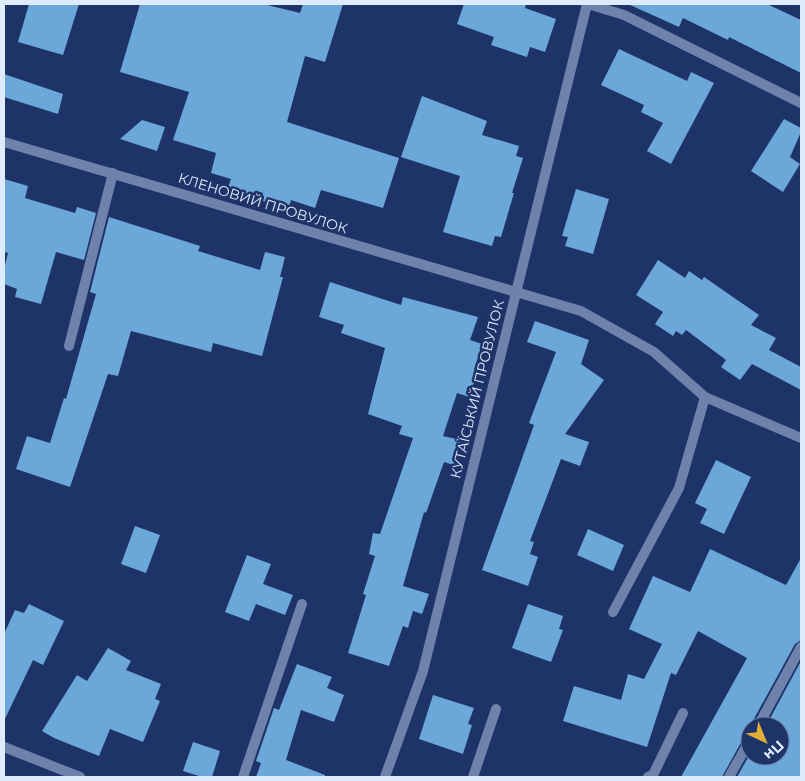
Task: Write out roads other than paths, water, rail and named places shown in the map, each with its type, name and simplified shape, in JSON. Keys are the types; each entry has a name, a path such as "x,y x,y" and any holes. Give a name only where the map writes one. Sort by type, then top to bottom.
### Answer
{"street":[{"path":"587,4 624,15 801,103"},
{"name":"КУТАЇСЬКИЙ ПРОВУЛОК","path":"385,777 423,671 515,290 587,4"},
{"name":"КЛЕНОВИЙ ПРОВУЛОК","path":"4,142 581,310 654,352 705,397 801,438"},
{"path":"69,346 113,173"},
{"path":"613,612 679,488 705,397"},
{"path":"243,777 302,604"},
{"path":"763,716 801,647"},
{"path":"473,777 496,709"},
{"path":"648,777 653,775 683,714"},
{"path":"4,748 80,777"},
{"path":"729,777 740,758"}]}
